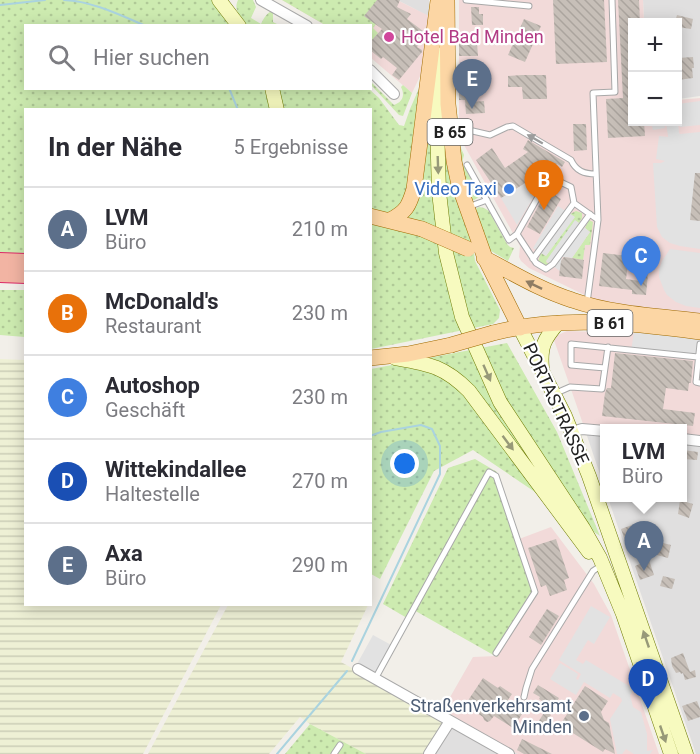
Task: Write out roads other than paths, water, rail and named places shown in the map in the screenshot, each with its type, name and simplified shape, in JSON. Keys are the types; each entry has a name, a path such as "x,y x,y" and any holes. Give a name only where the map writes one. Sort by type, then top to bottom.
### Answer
{"highway":[{"path":"0,261 24,262"},
{"path":"0,274 24,275"}],"main road":[{"name":"B 65","path":"381,218 403,213 408,207 414,189 438,0"},
{"name":"B 65","path":"447,0 448,104 455,169 485,258 520,328"},
{"path":"224,2 238,24"},
{"path":"436,22 440,192 446,253 462,317 500,402 583,528 600,558 623,614 670,754"},
{"path":"272,90 277,108"},
{"name":"B 61","path":"381,218 422,230 468,249 542,289 573,301 618,311 700,321"},
{"path":"542,370 542,346 558,323"},
{"name":"B 61","path":"381,358 451,345 493,333 558,323 622,323 700,332"},
{"name":"PORTASTRASSE","path":"520,328 572,432 686,754"},
{"path":"381,358 429,364 450,374 464,386 609,580"}],"street":[{"path":"261,0 303,24"},
{"path":"372,72 394,94"},
{"path":"572,432 582,429 600,431"},
{"path":"358,669 509,754"},
{"path":"429,754 450,721"}],"lane":[{"path":"466,0 529,6"},
{"path":"587,305 598,220 593,93 615,92 612,0"},
{"path":"450,130 464,129 490,135 507,126 513,126 571,160 575,167 586,174 596,174"},
{"path":"467,165 509,240 517,234 545,184 551,179 558,180 571,188 574,203 598,220"},
{"path":"466,207 486,200"},
{"path":"533,259 574,203"},
{"path":"517,234 536,263 546,269 551,267 590,214"},
{"path":"605,368 571,365 571,344 698,357"},
{"path":"700,344 696,382 700,383"},
{"path":"554,394 570,387 602,389 608,347"},
{"path":"375,679 489,472 496,476 535,592 496,653"},
{"path":"524,696 532,669 593,571 599,567"},
{"path":"334,754 340,745"}],"waterway":[{"path":"0,5 45,0"},
{"path":"64,0 95,6 141,24"},
{"path":"230,90 237,108"},
{"path":"352,661 440,474 440,446 432,429 421,425 372,435"},
{"path":"277,754 347,671"}],"place":[{"name":"Hotel Bad Minden","path":"389,37"},
{"name":"Axa","path":"472,109"},
{"name":"Video Taxi","path":"509,189"},
{"name":"McDonald's","path":"544,210"},
{"name":"Autoshop","path":"641,286"},
{"name":"LVM","path":"644,571"},
{"name":"Wittekindallee","path":"648,709"},
{"name":"Straßenverkehrsamt Minden","path":"584,716"}]}
